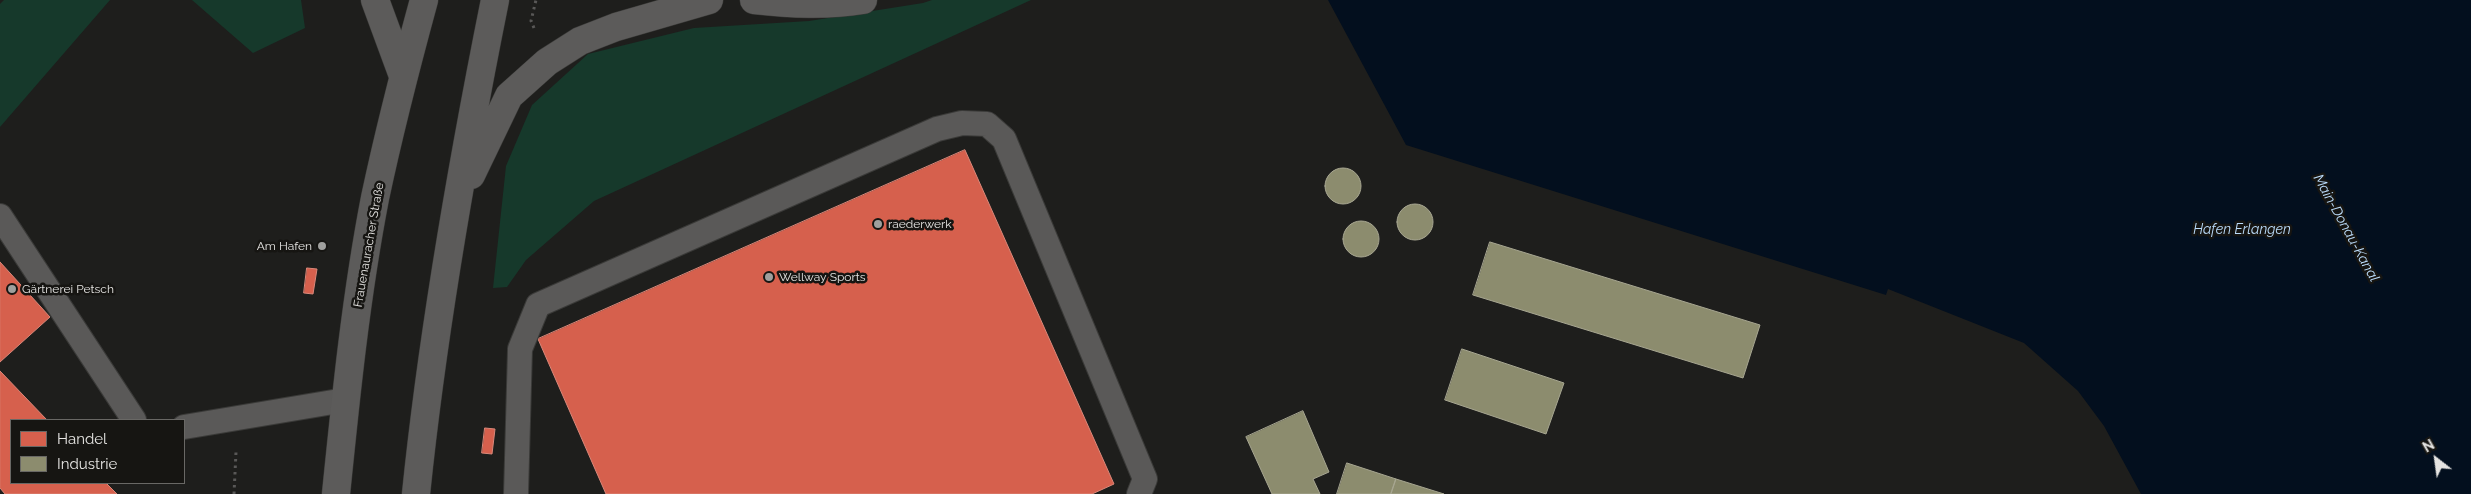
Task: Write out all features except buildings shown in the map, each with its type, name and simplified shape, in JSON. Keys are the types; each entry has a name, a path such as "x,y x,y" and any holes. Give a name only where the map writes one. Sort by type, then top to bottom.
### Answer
{"main road":[{"path":"375,0 403,76"},
{"name":"Frauenauracher Straße","path":"336,494 345,400 364,263 376,198 403,76 424,0"},
{"path":"416,494 424,412 454,210 495,0"},
{"path":"454,210 510,96 547,62 580,41 616,26 709,0"},
{"path":"754,0 794,4 843,3 863,0"}],"lane":[{"path":"516,494 520,349 538,305 937,129 962,123 987,124 1004,139 1145,479 1139,494"},
{"path":"0,216 133,419"},
{"path":"185,427 345,400"}],"path":[{"path":"234,494 238,418"}],"green space":[{"path":"4,0 110,0 0,127 0,4"},
{"path":"192,0 301,0 305,28 253,53"},
{"path":"932,0 1031,0 594,201 526,260 507,287 493,288 506,166 532,105 588,54 694,28 809,21"}],"water":[{"name":"Hafen Erlangen","path":"1328,0 2471,0 2471,494 2141,494 2104,426 2078,391 2024,343 1888,289 1886,295 1406,145"}],"place":[{"name":"raederwerk","path":"878,224"},
{"name":"Am Hafen","path":"322,246"},
{"name":"Wellway Sports","path":"769,277"},
{"name":"Gärtnerei Petsch","path":"12,289"}],"water label":[{"name":"Main-Donau-Kanal","path":"2346,228"}]}
